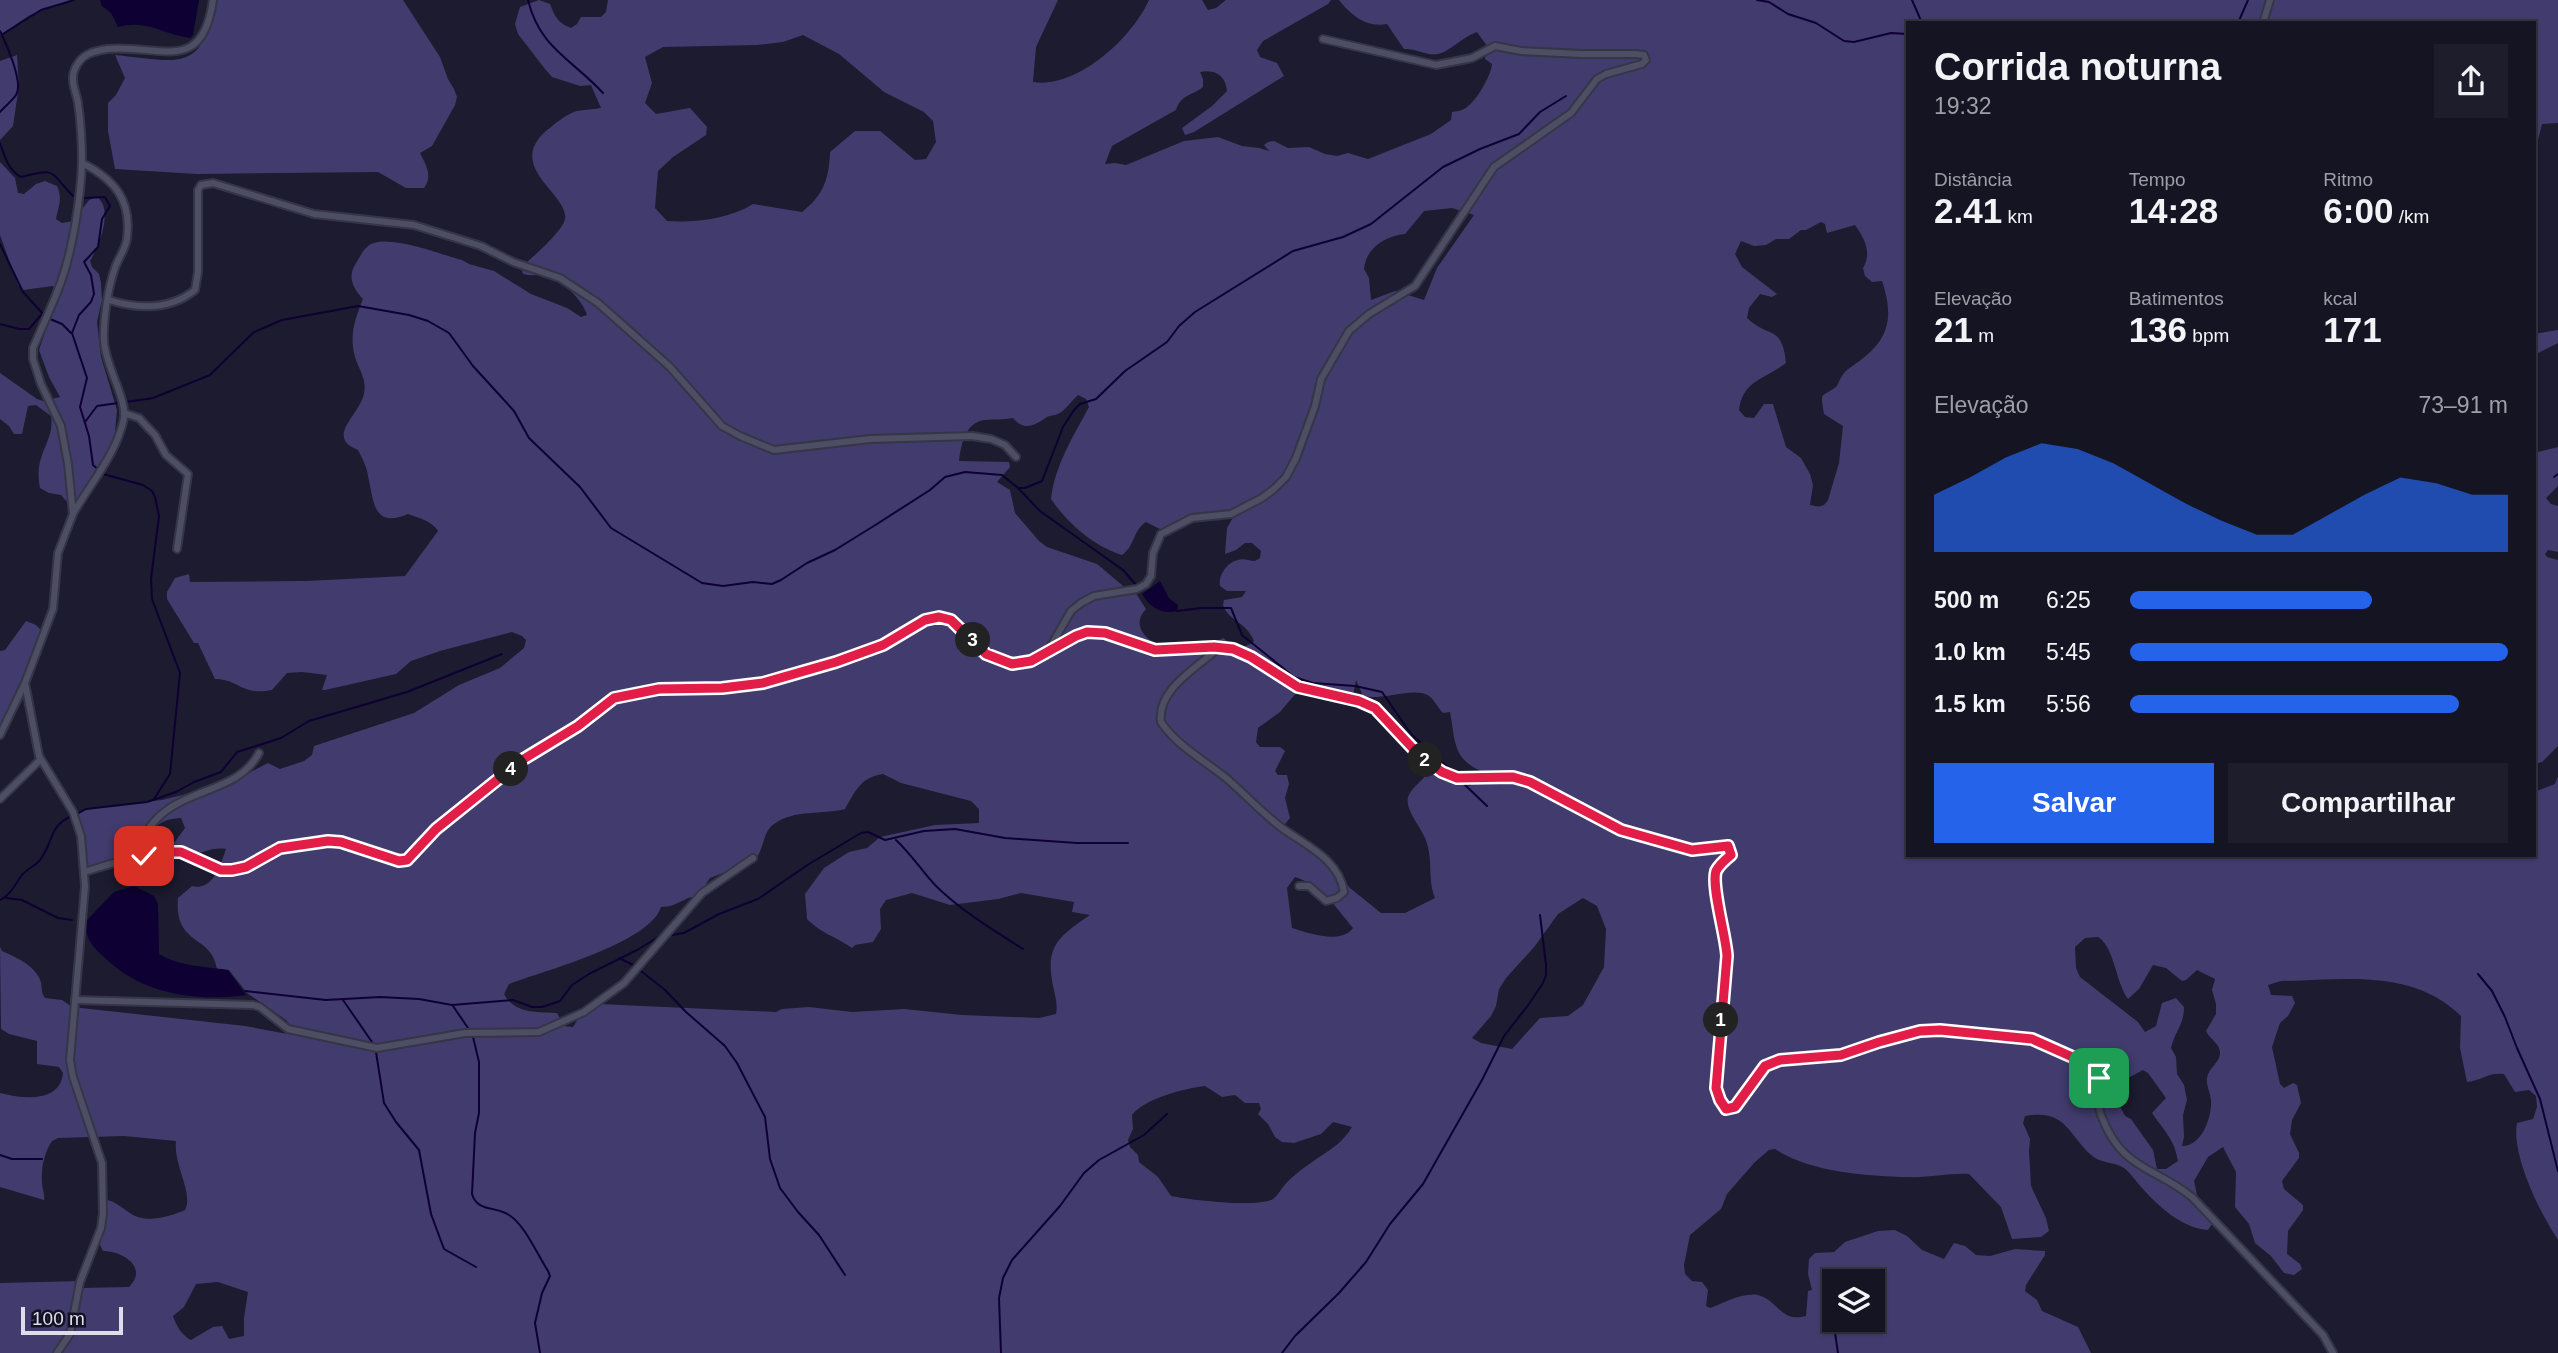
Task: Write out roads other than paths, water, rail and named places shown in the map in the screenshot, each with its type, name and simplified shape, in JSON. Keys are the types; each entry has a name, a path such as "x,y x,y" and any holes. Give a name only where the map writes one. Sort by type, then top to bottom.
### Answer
{"street":[{"path":"73,514 61,426 41,384 33,359 33,348 63,277 76,211 82,163 81,122 73,78 80,60 97,51 116,48 175,52 189,49 199,41 205,31 213,0"},
{"path":"2264,21 2270,0"},
{"path":"1047,653 1072,611 1081,603 1094,596 1137,589 1146,584 1151,576 1156,542 1166,530 1192,517 1231,514 1274,489 1286,477 1296,458 1315,405 1321,379 1349,331 1368,314 1415,286 1494,167 1571,113 1597,79 1642,64 1646,60 1644,55 1636,54 1521,51 1495,46 1472,58 1436,65 1323,39"},
{"path":"0,735 25,683 53,609 58,553 73,514 117,441 124,413 104,344 104,318 115,267 127,241 125,204 114,184 102,173 82,163"},
{"path":"109,300 126,305 151,306 170,303 195,290 198,272 198,190 201,185 214,183 314,214 414,225 481,246 513,262 560,278 598,303 670,367 722,426 774,450 870,439 972,436 998,442 1016,457"},
{"path":"124,413 139,418 155,435 166,455 188,474 177,549"},
{"path":"84,872 129,859 170,852 181,852 221,870 232,870 246,867 280,848 328,841 341,842 402,862 412,857 436,829 522,760 578,726 609,701 659,689 722,688 763,683 883,645 932,617 951,620 986,654 1007,663 1027,663 1076,636 1094,632 1105,633 1155,650 1214,647 1233,649 1251,657 1298,687 1359,701 1375,708 1420,756 1442,772 1457,778 1513,777 1530,782 1621,830 1692,850 1728,846 1731,855 1718,867 1715,879 1727,938 1716,1088 1726,1109 1735,1107 1765,1066 1780,1060 1841,1055 1920,1031 1940,1030 2020,1037 2045,1043 2095,1067 2099,1078 2099,1109 2105,1125 2123,1152 2145,1171 2192,1197 2323,1335 2333,1353"},
{"path":"1214,647 1214,652 1167,696 1161,708 1161,722 1172,735 1283,828 1318,850 1339,879 1343,891 1337,898 1326,901 1309,886 1299,886"},
{"path":"25,683 40,760 74,814 81,836 84,872 70,1051 71,1069 102,1163 103,1214 80,1282 70,1334 57,1353"},
{"path":"129,859 142,837 163,813 192,796 235,779 253,765 259,753"},
{"path":"0,799 40,760"},
{"path":"75,1000 253,1005 260,1007 288,1029 382,1048 465,1033 539,1032 584,1012 624,983 702,893 752,858"}],"waterway":[{"path":"3,34 41,10 74,0"},
{"path":"528,0 533,17 549,42 603,93"},
{"path":"1757,0 1769,2 1788,14 1816,23 1844,41 1854,42 1891,33 1906,34"},
{"path":"1912,0 1921,21"},
{"path":"2239,21 2248,0"},
{"path":"0,31 18,82 16,95 0,112"},
{"path":"1019,488 1042,481 1063,427 1074,410 1080,404 1096,399 1125,371 1167,342 1179,326 1195,312 1293,251 1343,237 1371,224 1443,167 1519,134 1540,112 1566,96"},
{"path":"0,143 8,163 21,177 47,172 56,177 73,196"},
{"path":"85,198 105,197 110,206 102,219 98,247 84,262 91,275 94,294 91,302 79,315 72,333 87,378 80,407 89,436 93,465 99,470"},
{"path":"0,244 23,292 44,315"},
{"path":"126,402 153,398 210,375 254,332 282,320 358,306 409,315 428,321 449,333 473,366 514,411 529,438 580,487 611,528 702,583 723,586 753,582 772,584 835,550 930,490 945,477 965,472 1002,475 1040,511 1123,570 1137,586"},
{"path":"0,324 29,329 41,315"},
{"path":"50,319 62,324 71,333"},
{"path":"85,422 97,406 118,403"},
{"path":"103,474 143,485 152,491 159,516 151,579 152,599 180,673 170,774 154,799"},
{"path":"2554,477 2558,474"},
{"path":"1177,611 1231,608 1242,635 1294,677 1313,683 1355,686 1382,692 1411,734 1455,774"},
{"path":"77,814 86,809 147,802 176,792 221,772 237,752 281,738 309,721 407,692 502,654"},
{"path":"1462,782 1487,806"},
{"path":"0,900 10,892 24,873 40,860 55,830 72,816"},
{"path":"672,935 684,933 719,914 758,899 861,833 868,832 885,840 924,831 955,829 1005,838 1128,843"},
{"path":"896,840 935,885 955,903 1023,949"},
{"path":"6,898 22,900 58,918 72,920"},
{"path":"1282,1353 1366,1262 1390,1224 1423,1184 1504,1036 1543,983 1546,965 1540,915"},
{"path":"245,991 326,1000 380,997 419,999 452,1005 513,1000 532,1007 542,1007 560,1001 572,985 662,935"},
{"path":"619,958 633,965"},
{"path":"641,971 725,1046 737,1063 765,1117 770,1159 780,1188 819,1235 845,1275"},
{"path":"2478,974 2492,991 2505,1017 2540,1099 2558,1171"},
{"path":"343,1000 372,1042"},
{"path":"453,1006 468,1028"},
{"path":"473,1037 479,1062 479,1113 475,1133 472,1194 478,1204 504,1212 515,1220 548,1271 550,1276 542,1293 535,1323 540,1353"},
{"path":"376,1052 384,1103 419,1150 431,1214 444,1249 476,1267"},
{"path":"1001,1353 999,1298 1003,1278 1012,1260 1060,1206 1084,1173 1099,1160 1144,1135 1167,1114"},
{"path":"0,1155 12,1159 42,1159"},
{"path":"1835,1332 1838,1353"}]}
